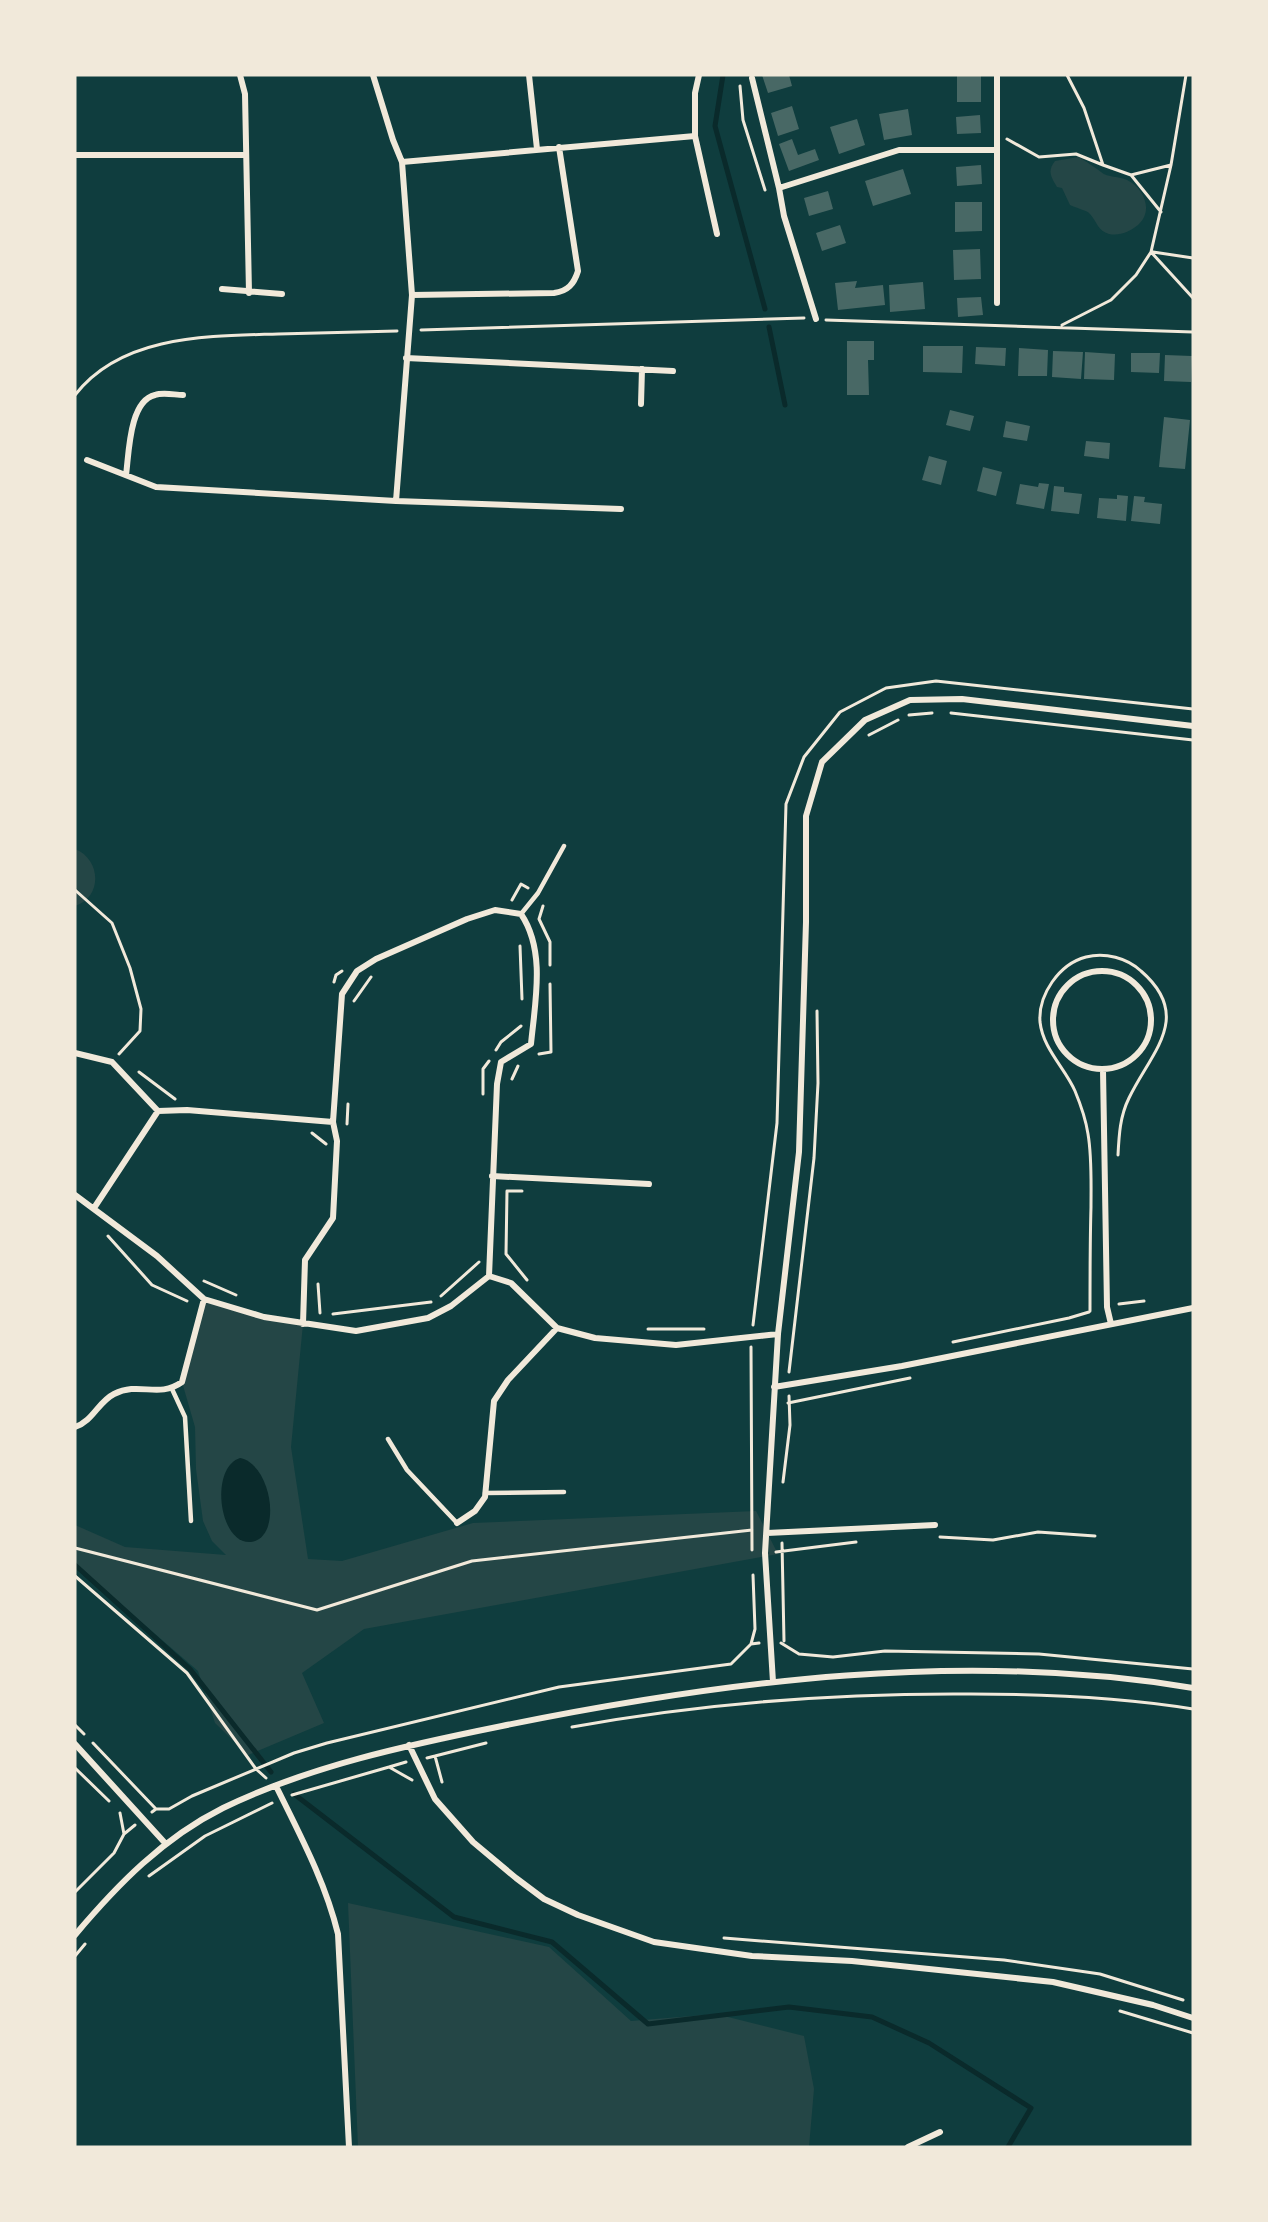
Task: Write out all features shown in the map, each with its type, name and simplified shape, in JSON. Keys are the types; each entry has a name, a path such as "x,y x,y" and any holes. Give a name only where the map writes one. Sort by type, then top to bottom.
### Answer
{"street":[{"path":"240,75 245,94 249,293"},
{"path":"373,75 402,162 412,295 396,501"},
{"path":"529,75 537,150"},
{"path":"699,75 696,93 695,136 717,234"},
{"path":"997,303 998,75"},
{"path":"752,78 784,216 816,319"},
{"path":"402,162 695,136"},
{"path":"412,295 554,293 563,292 575,282 578,271 559,147"},
{"path":"779,188 898,150 996,150"},
{"path":"75,155 245,155"},
{"path":"222,290 282,294"},
{"path":"406,358 673,371"},
{"path":"640,404 642,369"},
{"path":"126,475 134,420 140,405 154,394 183,395"},
{"path":"87,460 156,487 396,501 621,510"},
{"path":"772,1682 765,1553 774,1387 799,1152 806,922 806,816 822,762 865,720 910,700 962,699 1193,726"},
{"path":"303,1324 305,1260 333,1218 337,1141 333,1122 342,994 357,971 376,959 466,919 495,910 521,914 529,926 535,946 536,1000 531,1044 501,1062 494,1117 489,1276"},
{"path":"1099,970 1116,972 1130,979 1142,990 1149,1003 1152,1019 1150,1034 1143,1048 1132,1060 1118,1067 1103,1070 1086,1067 1071,1059 1060,1046 1053,1031 1052,1013 1058,997 1068,984 1082,974 1099,970"},
{"path":"75,1053 112,1062 158,1111 187,1110 333,1122"},
{"path":"1103,1070 1107,1306 1111,1324"},
{"path":"94,1208 158,1111"},
{"path":"492,1176 649,1184"},
{"path":"75,1195 158,1256 204,1299 264,1317 356,1331 428,1318 451,1306 489,1276"},
{"path":"489,1276 511,1283 557,1328 595,1338 675,1345 752,1339 778,1334"},
{"path":"75,1428 86,1424 114,1394 137,1388 162,1392 182,1382 204,1299"},
{"path":"774,1387 1193,1308"},
{"path":"457,1523 475,1511 485,1493 494,1401 508,1380 557,1328"},
{"path":"767,1533 935,1525"},
{"path":"75,1935 128,1876 165,1843 222,1809 276,1786 409,1745 616,1703 772,1682 884,1674 972,1671 1064,1674 1193,1688"},
{"path":"75,1744 165,1843"},
{"path":"409,1745 435,1800 473,1842 544,1899 578,1915 654,1942 752,1956 852,1961 1053,1982 1153,2005 1193,2018"},
{"path":"276,1786 309,1849 331,1904 339,1934 349,2147"},
{"path":"908,2147 940,2132"}],"lane":[{"path":"521,914 538,893 564,846"},
{"path":"172,1389 185,1417 191,1521"},
{"path":"388,1439 407,1470 457,1523"},
{"path":"485,1493 564,1492"}],"path":[{"path":"1067,75 1084,108 1103,165"},
{"path":"1061,326 1111,300 1136,275 1151,252 1171,165 1186,75"},
{"path":"996,133 1039,157 1076,154 1131,175 1161,212"},
{"path":"1131,175 1171,165"},
{"path":"1151,252 1193,258"},
{"path":"1151,252 1193,298"},
{"path":"76,392 104,370 140,350 182,339 409,330 816,319 1193,332"},
{"path":"752,1552 749,1385 753,1324 777,1123 786,804 804,757 840,712 886,688 936,681 1193,709"},
{"path":"947,712 1193,740"},
{"path":"860,742 909,715 938,713"},
{"path":"504,900 514,899 521,884 546,895 539,919 550,942 551,1052 530,1056"},
{"path":"75,890 112,923 141,1009 140,1031 112,1062"},
{"path":"520,942 522,1006"},
{"path":"332,991 336,975 344,969"},
{"path":"353,1003 373,974"},
{"path":"782,1487 790,1425 789,1372 814,1158 818,1083 817,1003"},
{"path":"495,1051 501,1042 522,1026 522,1016"},
{"path":"483,1103 483,1069 489,1060"},
{"path":"509,1084 517,1067 524,1061"},
{"path":"136,1069 180,1103"},
{"path":"347,1129 348,1095"},
{"path":"310,1132 326,1144 326,1155"},
{"path":"531,1191 507,1191 506,1254 533,1287"},
{"path":"107,1235 152,1285 193,1305"},
{"path":"303,1309 331,1314 435,1301 480,1261 506,1254"},
{"path":"199,1279 241,1297"},
{"path":"317,1279 320,1312"},
{"path":"945,1343 1069,1318 1107,1306 1144,1300"},
{"path":"747,1326 753,1324"},
{"path":"639,1329 707,1329"},
{"path":"789,1372 800,1370"},
{"path":"75,1548 317,1610 472,1561 751,1530 767,1533"},
{"path":"781,1532 784,1643"},
{"path":"929,1536 993,1540 1038,1532 1095,1536"},
{"path":"765,1553 858,1542"},
{"path":"751,1644 755,1629 753,1574"},
{"path":"75,1576 187,1673 256,1769"},
{"path":"568,1727 704,1706 789,1698 910,1693 1105,1698 1193,1709"},
{"path":"75,1725 156,1809"},
{"path":"443,1786 436,1758 492,1742"},
{"path":"75,1892 114,1853 124,1834 156,1809 169,1809 192,1796 294,1753"},
{"path":"149,1876 205,1836 282,1799 389,1767"},
{"path":"75,1768 112,1805"},
{"path":"120,1812 124,1834"},
{"path":"716,1938 813,1943 1004,1960 1100,1974 1184,2001"},
{"path":"75,1956 89,1940"},
{"path":"938,1969 941,1956"},
{"path":"1115,2010 1193,2033"}],"shaded area":[{"path":"1078,157 1104,174 1127,180 1138,188 1146,207 1143,219 1138,225 1124,233 1105,233 1088,213 1070,205 1062,188 1057,187 1051,171 1055,161"},
{"path":"75,849 90,861 95,878 90,895 75,906"},
{"path":"204,1299 303,1324 291,1447 308,1559 342,1561 473,1523 756,1511 778,1554 364,1629 302,1673 324,1723 248,1755 215,1723 198,1671 75,1565 75,1525 125,1547 226,1555 212,1541 203,1521 196,1469 195,1427 182,1382"},
{"path":"240,1458 251,1463 260,1473 270,1501 267,1528 261,1537 251,1542 240,1540 231,1532 222,1505 221,1490 224,1476 230,1465"},
{"path":"348,1903 549,1947 631,2021 716,2014 804,2036 814,2089 809,2147 358,2147"}],"building":[{"path":"762,75 789,75 792,86 768,93"},
{"path":"957,75 981,75 981,102 957,102"},
{"path":"792,106 799,129 778,136 771,113"},
{"path":"908,109 912,135 884,140 879,114"},
{"path":"980,115 981,133 957,134 956,117"},
{"path":"857,119 865,145 839,154 830,127"},
{"path":"792,139 798,155 815,149 819,160 789,171 779,144"},
{"path":"981,165 982,184 957,186 956,167"},
{"path":"903,169 911,194 873,206 865,181"},
{"path":"828,191 833,209 809,216 804,198"},
{"path":"955,202 982,202 982,231 955,232"},
{"path":"840,225 846,243 822,251 816,233"},
{"path":"980,249 981,279 954,280 953,250"},
{"path":"857,281 855,288 883,285 885,305 838,310 835,283"},
{"path":"923,282 925,309 890,312 889,285"},
{"path":"981,297 983,315 958,317 957,298"},
{"path":"847,341 874,341 874,360 868,360 869,395 847,395"},
{"path":"923,346 963,346 962,373 923,372"},
{"path":"976,347 1006,348 1005,366 975,364"},
{"path":"1019,348 1048,350 1047,376 1018,376"},
{"path":"1053,351 1083,352 1081,379 1052,377"},
{"path":"1085,352 1115,354 1114,380 1084,379"},
{"path":"1131,353 1160,353 1159,373 1131,372"},
{"path":"1165,355 1192,356 1191,382 1164,381"},
{"path":"950,410 974,416 970,431 946,425"},
{"path":"1164,417 1190,420 1185,469 1159,467"},
{"path":"1006,421 1030,426 1027,441 1003,437"},
{"path":"1086,441 1110,443 1109,459 1084,456"},
{"path":"929,456 947,461 941,485 922,480"},
{"path":"983,467 1002,472 996,496 977,491"},
{"path":"1039,483 1049,484 1044,509 1016,504 1020,484 1038,487"},
{"path":"1054,486 1064,487 1064,492 1082,494 1079,514 1051,511"},
{"path":"1117,495 1128,496 1126,521 1097,518 1099,498 1117,499"},
{"path":"1134,496 1145,497 1144,502 1162,504 1160,524 1131,521"}],"waterway":[{"path":"723,75 715,126 765,309"},
{"path":"769,327 785,405"},
{"path":"75,1565 190,1669 271,1772"},
{"path":"294,1794 454,1917 552,1942 648,2024 789,2007 872,2017 929,2043 1031,2108 1008,2147"}]}
